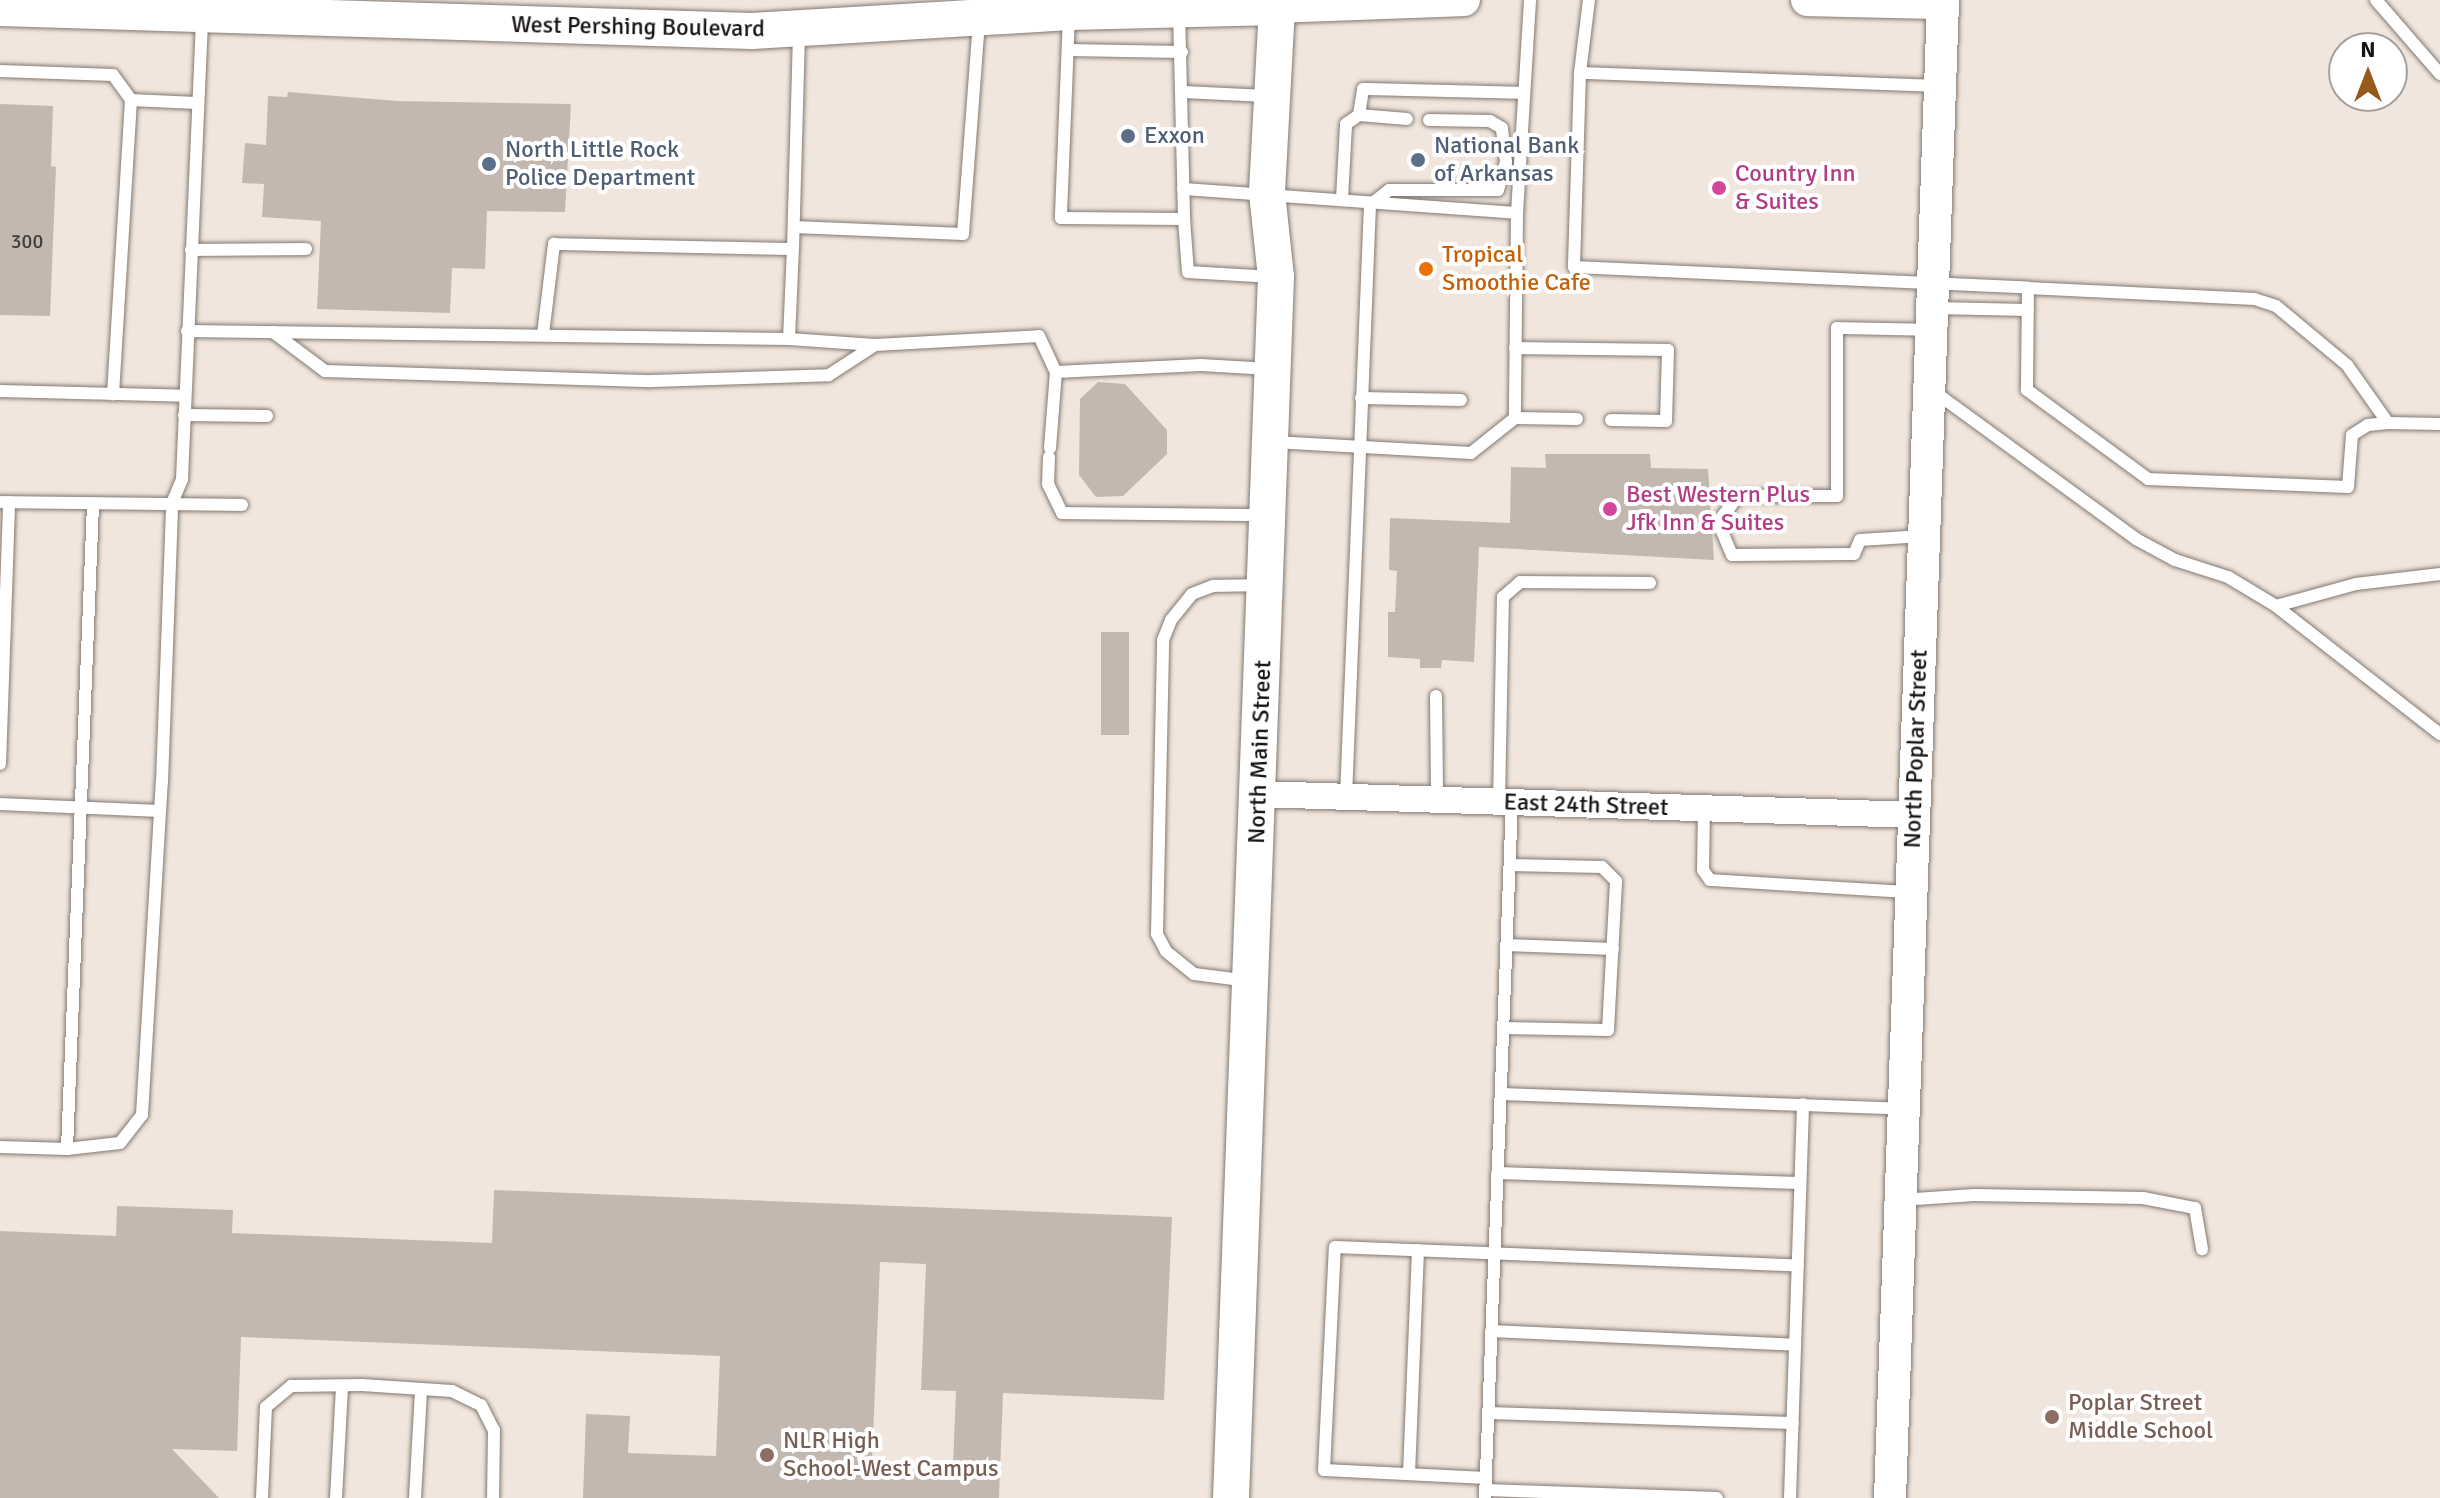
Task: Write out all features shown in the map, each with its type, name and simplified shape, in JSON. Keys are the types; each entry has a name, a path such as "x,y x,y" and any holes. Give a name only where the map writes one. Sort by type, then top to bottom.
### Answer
{"main road":[{"name":"West Pershing Boulevard","path":"0,8 202,8 799,29 1277,3"},
{"name":"North Main Street","path":"1231,1498 1254,982 1276,277 1267,193 1277,3"}],"street":[{"path":"1277,3 1464,0"},
{"path":"1807,0 1943,2"},
{"name":"North Poplar Street","path":"1890,1498 1943,2"},
{"name":"East 24th Street","path":"1258,794 1914,815"}],"lane":[{"path":"1515,418 1517,213 1530,0"},
{"path":"1589,0 1580,73 1574,267 1932,306 2028,310"},
{"path":"2376,0 2440,74"},
{"path":"0,1147 67,1149 120,1143 142,1115 160,811 172,503 182,479 202,8"},
{"path":"1179,9 1188,272 1276,277"},
{"path":"1069,12 1061,218 1184,219"},
{"path":"794,227 963,234 979,17"},
{"path":"789,339 799,29"},
{"path":"1068,50 1182,52"},
{"path":"0,71 113,75 131,100 113,394"},
{"path":"1580,73 1939,86"},
{"path":"1359,115 1363,89 1523,93"},
{"path":"1183,92 1271,96"},
{"path":"131,100 196,103"},
{"path":"1342,199 1346,124 1359,115 1407,119"},
{"path":"1346,797 1370,205 1389,190 1498,190 1506,162 1502,128 1490,121 1429,120"},
{"path":"1183,189 1342,199 1370,205 1517,213"},
{"path":"543,334 554,244 793,249"},
{"path":"191,250 306,249"},
{"path":"2028,288 2027,390 2148,479 2348,487 2352,435 2368,425 2440,424"},
{"path":"1924,536 1860,540 1854,554 1732,555 1718,522 1738,496 1837,496 1837,328 2028,288 2254,299 2276,306 2347,365 2388,423"},
{"path":"187,331 789,339 875,345 1039,336 1056,372 1048,484 1062,513 1267,515"},
{"path":"273,332 325,371 652,381 829,375 875,345"},
{"path":"1515,348 1668,350 1666,421 1611,420"},
{"path":"1056,372 1201,365 1272,369"},
{"path":"1929,388 2136,539 2175,560 2228,577 2276,606 2440,734"},
{"path":"0,391 185,396"},
{"path":"1361,398 1461,400"},
{"path":"184,415 267,416"},
{"path":"1269,441 1471,453 1515,418 1577,419"},
{"path":"0,764 4,502 242,505"},
{"path":"67,1149 93,504"},
{"path":"2276,606 2356,584 2440,574"},
{"path":"1486,1489 1510,865 1505,802 1503,597 1520,582 1650,583"},
{"path":"1254,982 1194,974 1166,951 1157,934 1163,640 1171,620 1192,594 1213,586 1266,585"},
{"path":"1436,696 1437,800"},
{"path":"0,804 160,811"},
{"path":"1704,809 1703,870 1710,880 1911,892"},
{"path":"1503,1028 1608,1030 1616,881 1612,871 1510,865"},
{"path":"1506,945 1613,949"},
{"path":"1501,1094 1904,1109"},
{"path":"1790,1498 1803,1104"},
{"path":"1497,1173 1800,1183"},
{"path":"1901,1200 1974,1195 2143,1198 2195,1208 2202,1249"},
{"path":"1717,1498 1486,1489 1409,1474 1324,1470 1335,1247 1798,1266"},
{"path":"1409,1474 1418,1250"},
{"path":"1491,1331 1795,1345"},
{"path":"262,1498 266,1407 291,1386 342,1386 452,1391 481,1405 494,1430 493,1498"},
{"path":"336,1498 342,1386"},
{"path":"415,1498 421,1389"},
{"path":"1488,1413 1793,1423"}],"building":[{"path":"288,92 397,101 571,104 565,212 487,211 485,269 452,268 450,313 317,309 321,221 262,217 264,184 242,183 245,143 266,145 268,96 287,97"},
{"path":"0,104 53,106 51,166 56,167 50,316 0,315"},
{"path":"1098,382 1125,384 1167,430 1167,454 1123,496 1096,497 1079,475 1080,399"},
{"path":"1545,454 1650,454 1651,468 1708,469 1714,560 1479,547 1474,662 1442,660 1441,668 1420,668 1420,659 1388,657 1388,612 1395,612 1397,571 1389,570 1390,518 1510,523 1511,467 1546,468"},
{"path":"1101,632 1129,632 1129,735 1101,735"},
{"path":"494,1190 1172,1217 1164,1400 1003,1393 999,1498 583,1498 586,1414 630,1416 628,1453 716,1456 720,1356 241,1337 237,1451 172,1449 219,1498 0,1498 0,1231 116,1236 117,1206 233,1210 232,1233 492,1243","holes":["880,1262 926,1264 921,1390 956,1391 953,1466 872,1463"]}],"place":[{"name":"Exxon","path":"1128,136"},
{"name":"National Bank of Arkansas","path":"1418,160"},
{"name":"North Little Rock Police Department","path":"489,164"},
{"name":"Country Inn & Suites","path":"1719,188"},
{"name":"Tropical Smoothie Cafe","path":"1426,269"},
{"name":"Best Western Plus Jfk Inn & Suites","path":"1610,509"},
{"name":"Poplar Street Middle School","path":"2052,1417"},
{"name":"NLR High School-West Campus","path":"767,1455"}]}
